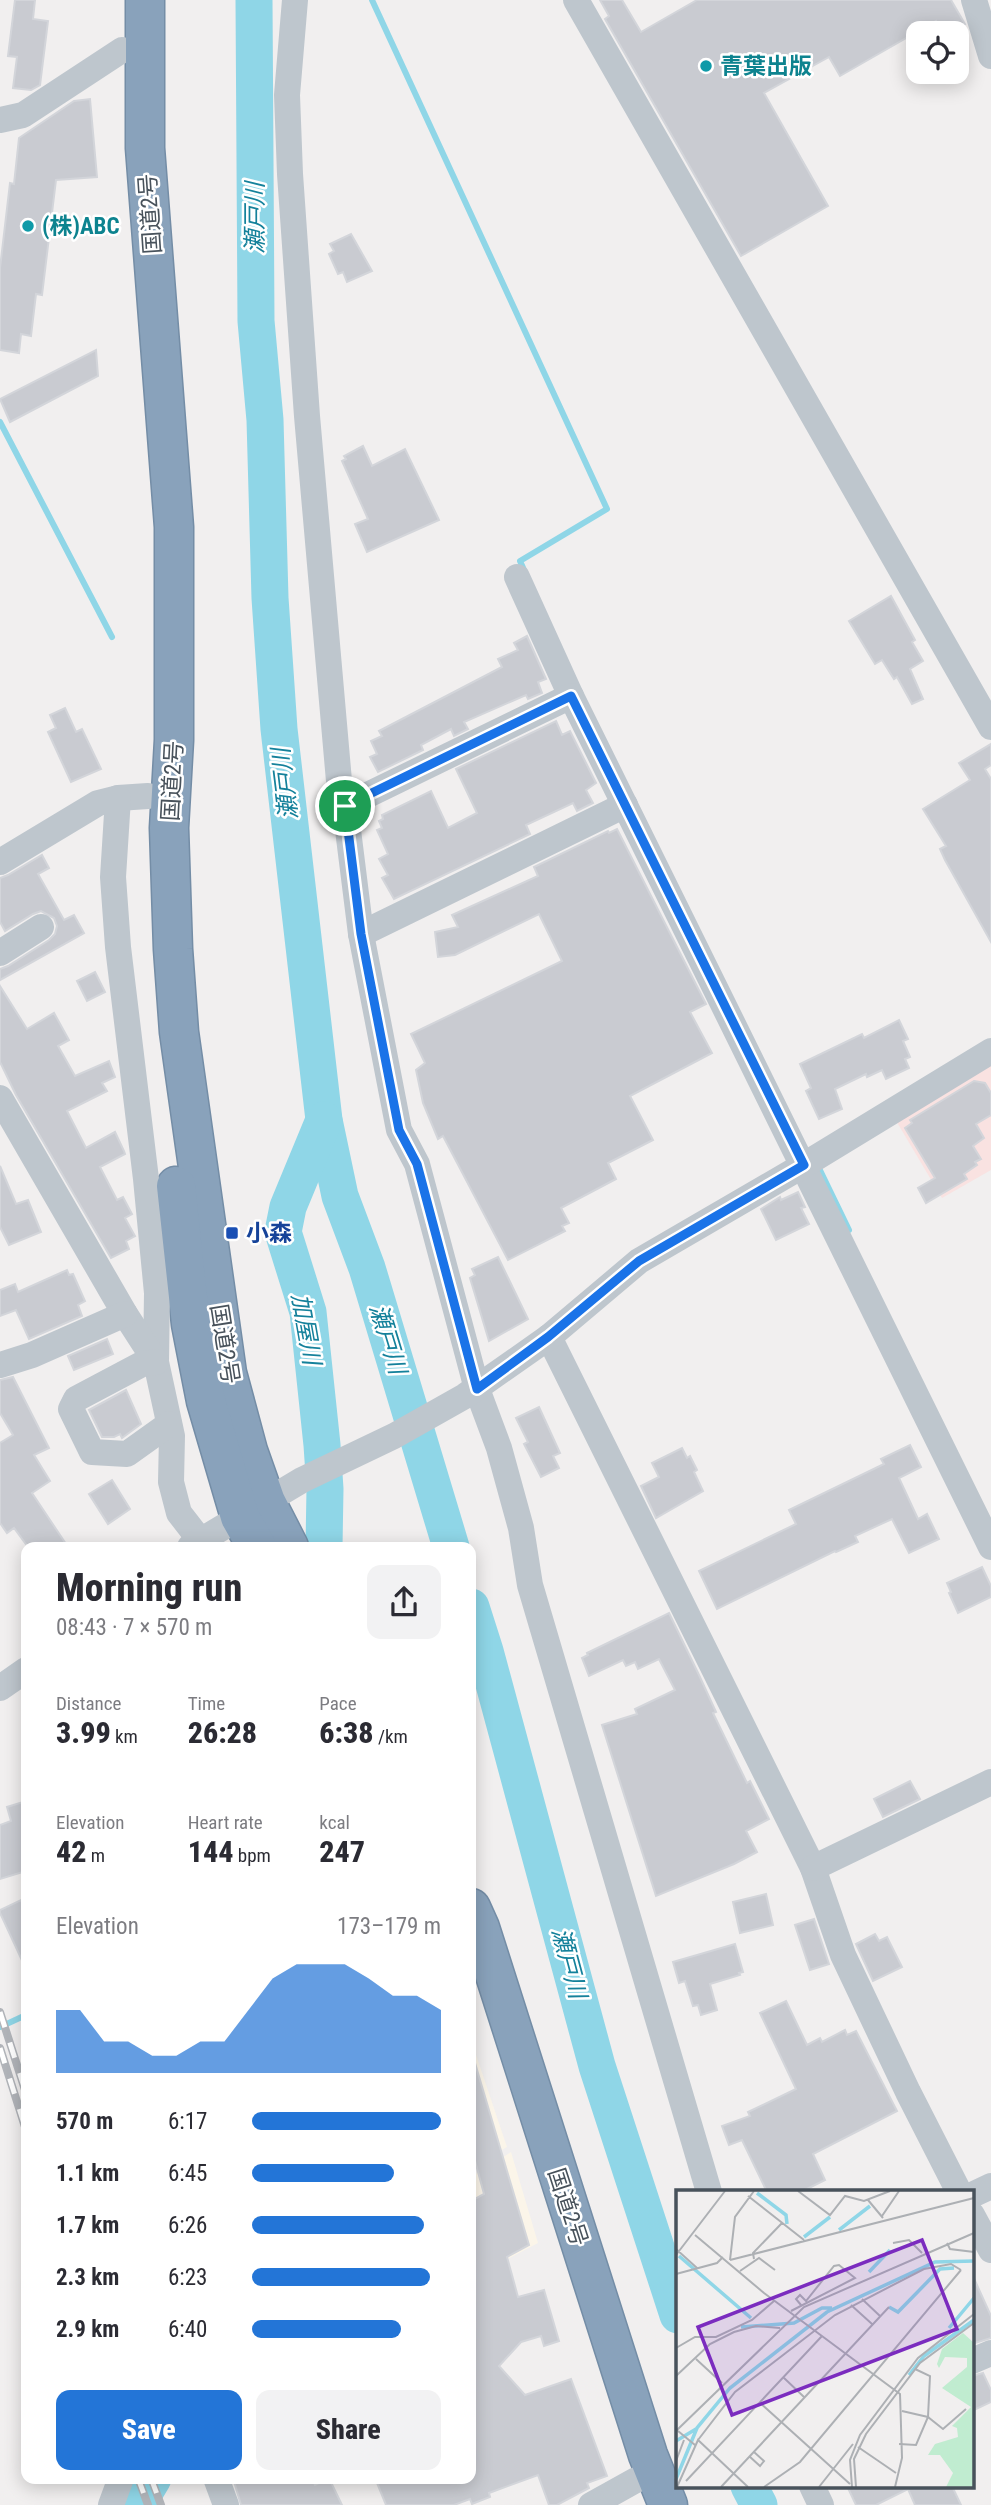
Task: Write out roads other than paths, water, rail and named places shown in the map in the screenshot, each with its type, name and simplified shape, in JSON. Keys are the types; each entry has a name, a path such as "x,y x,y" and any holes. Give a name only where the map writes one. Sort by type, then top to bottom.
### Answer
{"highway":[{"name":"国道2号","path":"120,0 126,183 154,555 133,797 151,945 172,1292 191,1324 206,1401 254,1522 282,1542"},
{"name":"国道2号","path":"145,0 145,148 174,527 174,740 169,828 173,949 179,1032 227,1373 248,1451 254,1522"},
{"name":"国道2号","path":"476,1921 648,2455 668,2505"},
{"name":"国道2号","path":"476,1988 641,2492"}],"street":[{"path":"295,0 287,95 290,174 332,707 339,781 345,806 361,934 399,1130 417,1164 471,1392 499,1448 521,1528 530,1585 708,2190"},
{"path":"576,0 991,727"},
{"path":"974,0 991,56"},
{"path":"0,120 23,115 122,50"},
{"path":"517,577 571,696 625,805 811,1161 991,1547"},
{"path":"345,806 571,696"},
{"path":"0,862 98,803 133,797"},
{"path":"361,934 625,805"},
{"path":"0,953 41,927"},
{"path":"198,1542 254,1522 302,1480 394,1436 471,1392 548,1337 639,1261 811,1161 991,1051"},
{"path":"0,1098 125,1314 156,1362 172,1436 171,1482 179,1513 194,1542"},
{"path":"156,1362 172,1292"},
{"path":"0,1365 125,1314"},
{"path":"548,1337 813,1868 843,1955 958,2190"},
{"path":"156,1362 142,1364 76,1399 71,1409 92,1452 127,1454 169,1424"},
{"path":"0,1688 21,1673"},
{"path":"813,1868 991,1782"},
{"path":"974,2194 991,2186"},
{"path":"974,2219 991,2250"},
{"path":"974,2360 991,2353"},
{"path":"111,2505 119,2484"},
{"path":"218,2484 226,2505"},
{"path":"814,2488 821,2505"},
{"path":"591,2505 641,2492"}],"waterway":[{"name":"瀬戸川","path":"254,0 256,321 265,420 270,598 279,729 324,1120 340,1196 367,1268 449,1542"},
{"path":"372,0 607,509 520,561 524,570"},
{"path":"0,422 112,637"},
{"name":"加屋川","path":"324,1120 288,1207 283,1232 308,1312 322,1445 324,1542"},
{"path":"817,1164 849,1230"},
{"name":"瀬戸川","path":"476,1623 597,2066 676,2309"},
{"path":"0,2027 21,2017"},
{"name":"加屋川","path":"137,2505 149,2484"},
{"name":"瀬戸川","path":"750,2488 759,2505"}],"railway":[{"path":"0,2012 21,2077"},
{"path":"0,2048 21,2114"},
{"path":"140,2484 148,2505"},
{"path":"153,2484 161,2505"}],"place":[{"name":"青葉出版","path":"706,66"},
{"name":"(株)ABC","path":"28,226"},
{"name":"小森","path":"232,1233"}]}
